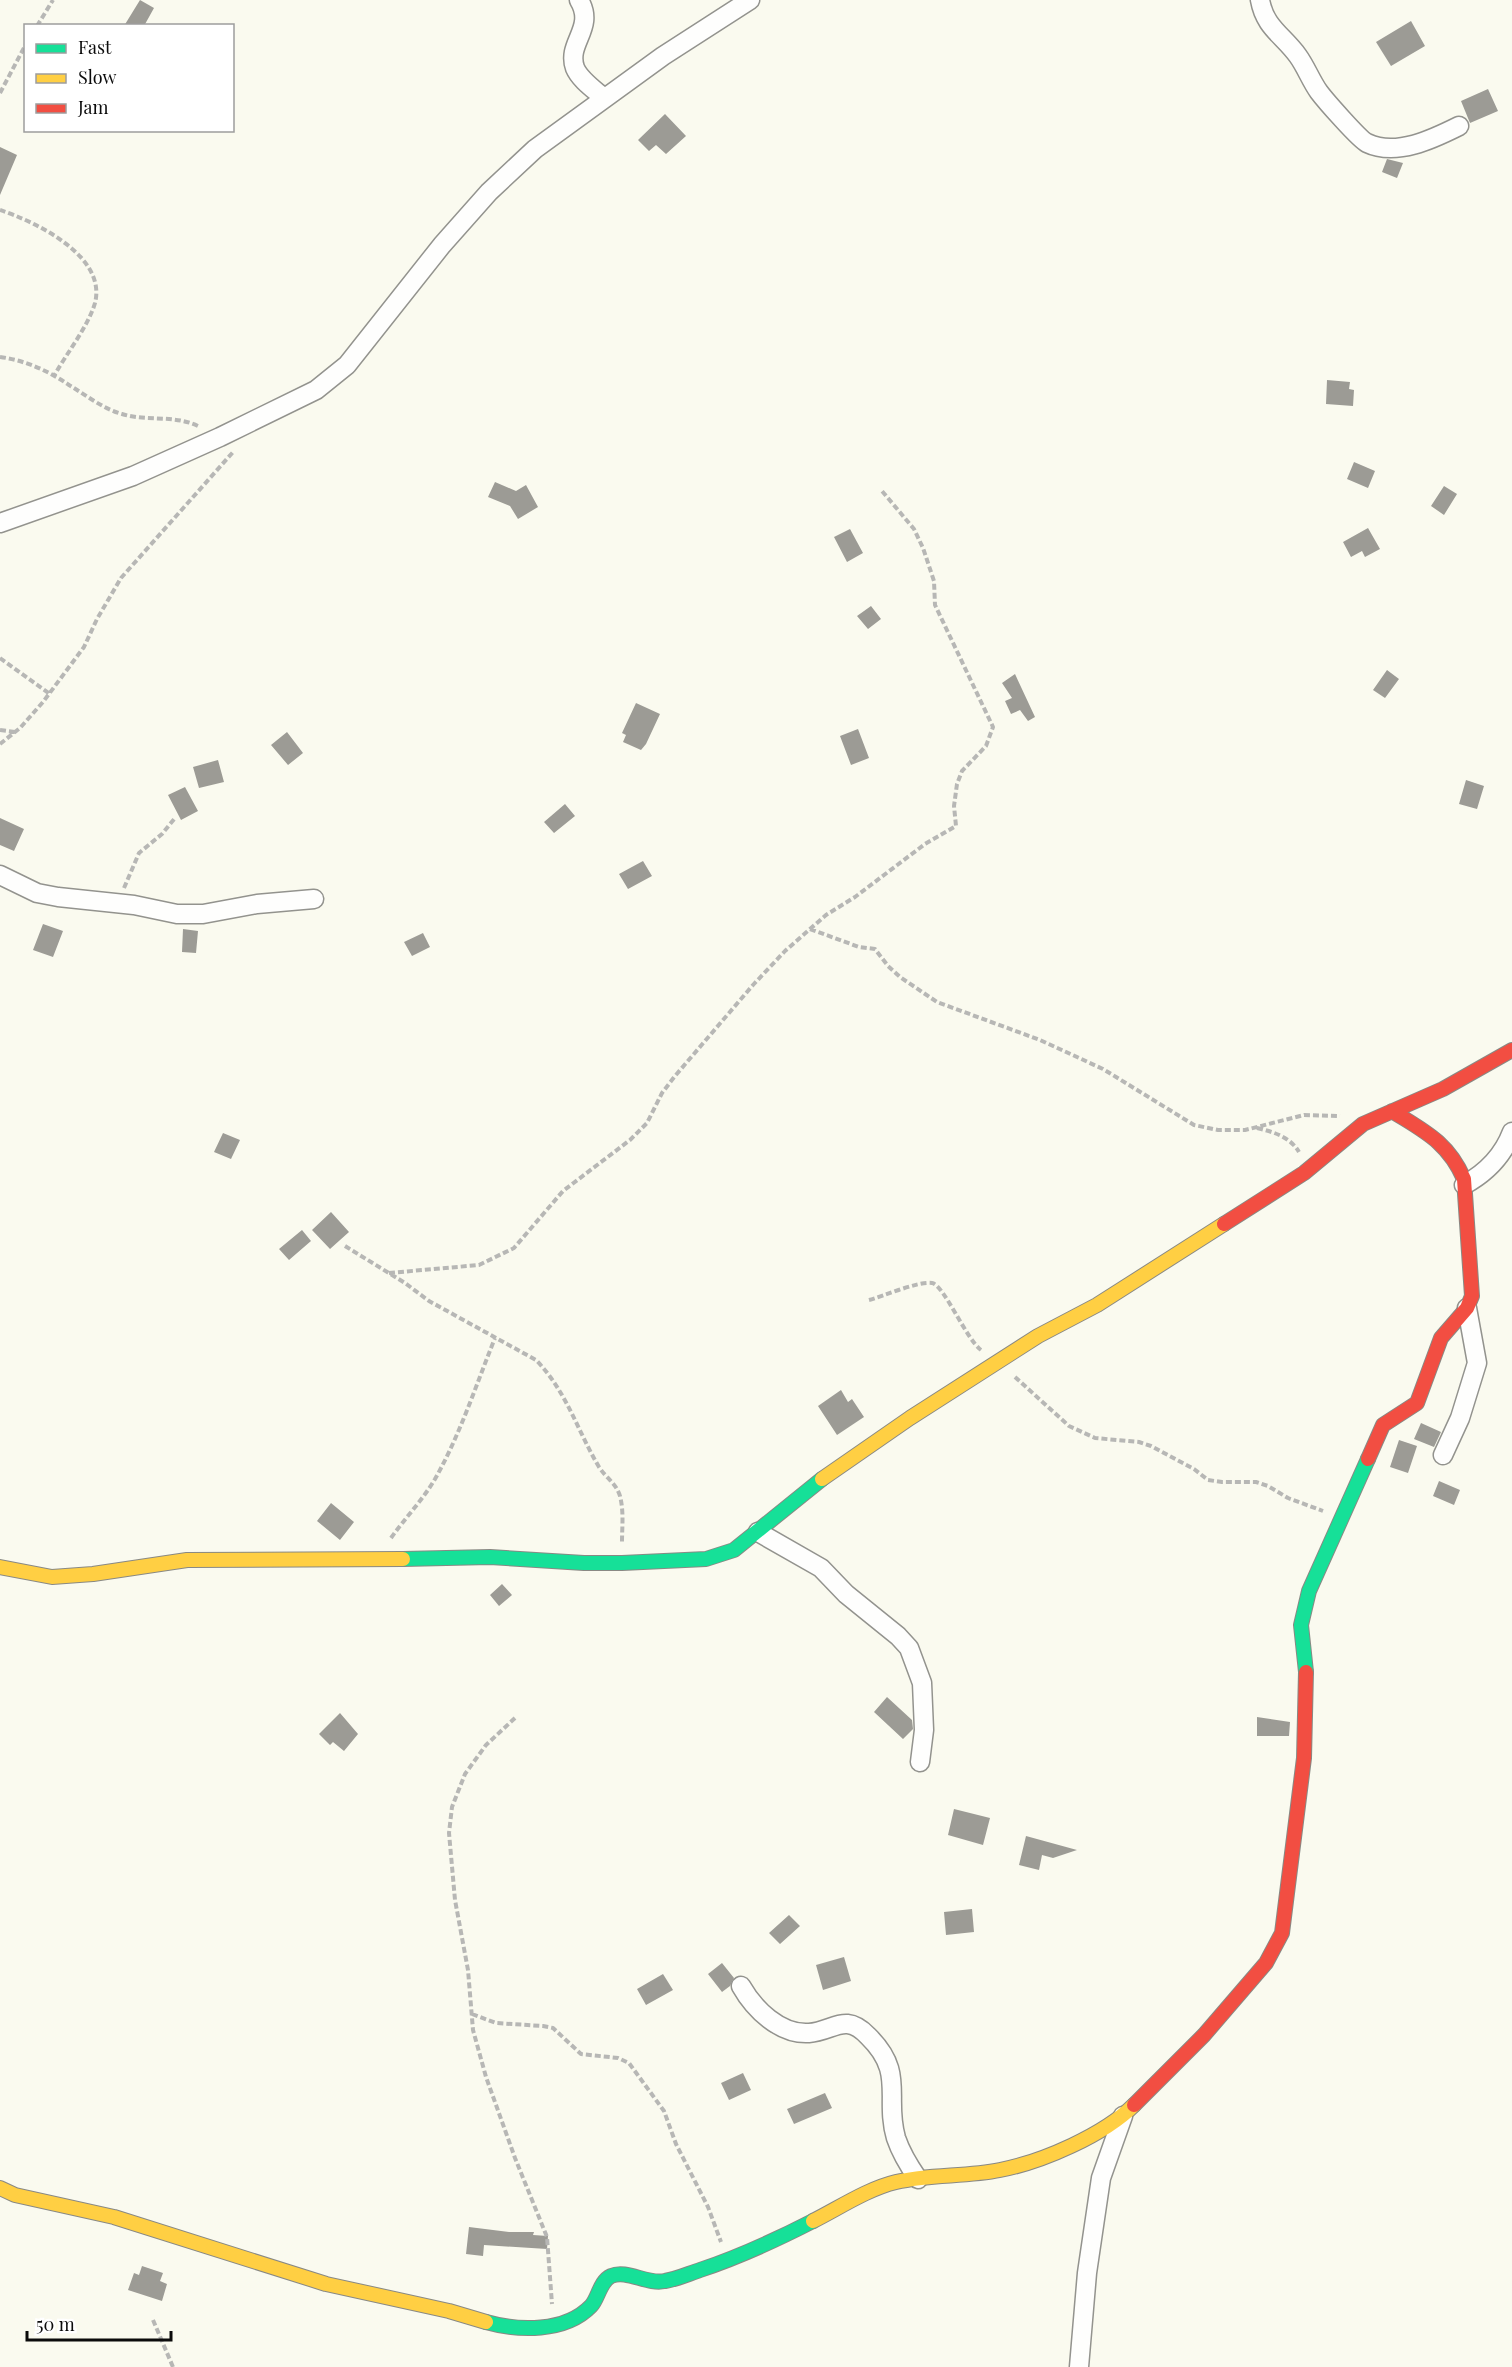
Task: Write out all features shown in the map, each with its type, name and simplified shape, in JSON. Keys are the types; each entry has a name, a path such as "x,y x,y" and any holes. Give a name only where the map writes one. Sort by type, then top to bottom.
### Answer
{"street":[{"path":"579,0 583,7 585,22 576,44 575,66 579,74 604,98"},
{"path":"0,523 133,476 316,390 347,365 402,294 489,192 535,149 693,35 750,0"},
{"path":"1260,0 1269,25 1297,54 1321,94 1366,142 1388,147 1412,146 1432,140 1459,126"},
{"path":"0,875 37,893 79,901 120,903 186,914 203,914 257,904 314,899"},
{"path":"0,1567 52,1577 93,1574 187,1560 490,1557 584,1563 627,1563 706,1559 734,1550 827,1475 910,1418 1038,1336 1097,1305 1304,1173 1363,1124 1443,1089 1512,1050"},
{"path":"0,2188 15,2195 114,2217 178,2235 326,2284 528,2330 562,2323 591,2306 606,2280 611,2276 655,2283 667,2281 727,2260 784,2236 878,2188 896,2182 1002,2170 1071,2147 1123,2116 1204,2035 1266,1963 1282,1932 1304,1758 1306,1665 1301,1625 1309,1591 1383,1425 1390,1416 1412,1408 1417,1403 1441,1338 1467,1308 1472,1296 1464,1185 1458,1161 1447,1146 1392,1111"},
{"path":"1464,1185 1486,1170 1497,1159 1507,1145 1512,1132"},
{"path":"1443,1455 1460,1418 1477,1363 1467,1308"},
{"path":"758,1532 821,1568 846,1594 898,1636 909,1648 922,1683 924,1730 920,1761"},
{"path":"741,1986 758,2011 770,2020 799,2032 816,2032 836,2024 845,2024 859,2027 868,2035 879,2048 892,2072 896,2137 910,2168 918,2179"},
{"path":"1079,2367 1087,2273 1101,2178 1123,2116"}],"path":[{"path":"38,24 53,0"},
{"path":"0,93 24,48"},
{"path":"0,210 32,224 68,245 85,260 93,277 97,290 90,313 54,376"},
{"path":"0,357 27,364 54,376 120,414 181,420 220,437"},
{"path":"0,744 16,732 50,694 84,647 121,578 233,453 251,422"},
{"path":"389,1273 479,1265 514,1248 563,1191 630,1140 647,1122 662,1093 675,1076 753,985 810,929 925,844 955,828 957,822 954,806 957,784 962,771 986,746 993,727 935,605 934,581 923,548 914,529 882,491"},
{"path":"0,658 50,694"},
{"path":"0,730 16,732"},
{"path":"120,903 139,853 162,834 176,818"},
{"path":"810,929 852,945 875,949 900,977 937,1002 1040,1040 1103,1069 1194,1125 1218,1130 1245,1130 1304,1115 1347,1116 1363,1124"},
{"path":"1255,1127 1285,1137 1295,1145 1304,1173"},
{"path":"345,1246 429,1301 536,1360 550,1375 575,1416 600,1468 614,1483 620,1497 624,1523 622,1546 627,1563"},
{"path":"869,1300 925,1284 938,1286 977,1347 998,1362 1069,1426 1106,1440 1138,1442 1151,1446 1186,1464 1208,1479 1222,1482 1256,1482 1268,1486 1287,1498 1343,1517"},
{"path":"369,1559 382,1550 413,1511 435,1478 449,1452 495,1338"},
{"path":"515,1718 486,1745 465,1774 452,1806 449,1833 452,1873 468,1970 473,2030 489,2086 531,2201 547,2236 553,2301 549,2326"},
{"path":"471,2014 496,2023 553,2028 582,2054 618,2058 629,2063 664,2111 676,2144 708,2207 727,2260"},
{"path":"153,2320 173,2367"}],"building":[{"path":"140,0 154,8 145,24 125,24"},
{"path":"1411,21 1425,46 1391,66 1376,42"},
{"path":"1488,89 1498,111 1470,123 1461,101"},
{"path":"665,114 686,136 666,154 656,145 649,151 638,140"},
{"path":"0,147 17,155 0,195"},
{"path":"1387,159 1403,163 1397,178 1382,172"},
{"path":"1327,380 1350,382 1349,389 1354,390 1353,406 1326,404"},
{"path":"1354,462 1375,471 1368,488 1347,479"},
{"path":"495,482 516,491 526,485 538,507 518,519 510,506 488,497"},
{"path":"1444,486 1457,494 1444,515 1431,506"},
{"path":"1368,528 1380,549 1365,557 1362,551 1351,557 1343,542"},
{"path":"850,529 863,553 847,562 834,537"},
{"path":"871,606 881,619 868,629 857,616"},
{"path":"1387,670 1399,679 1385,698 1373,690"},
{"path":"1015,674 1035,717 1028,721 1020,710 1011,714 1005,701 1012,698 1002,683"},
{"path":"636,703 660,714 641,750 623,742 626,735 622,733"},
{"path":"858,729 869,758 851,765 840,736"},
{"path":"287,732 303,753 288,765 271,745"},
{"path":"218,760 224,782 199,788 193,767"},
{"path":"1466,780 1484,786 1477,809 1459,804"},
{"path":"185,787 198,811 181,820 168,795"},
{"path":"565,804 575,816 554,833 544,822"},
{"path":"0,818 24,829 14,851 0,845"},
{"path":"643,861 652,876 628,889 619,874"},
{"path":"43,924 63,931 53,957 33,950"},
{"path":"183,929 198,931 196,953 182,952"},
{"path":"423,933 430,947 412,956 404,942"},
{"path":"223,1133 240,1140 231,1159 214,1152"},
{"path":"331,1212 349,1232 330,1249 312,1230"},
{"path":"302,1230 311,1241 289,1260 279,1249"},
{"path":"841,1390 848,1402 852,1399 864,1417 837,1435 818,1406"},
{"path":"1421,1423 1441,1432 1434,1447 1414,1439"},
{"path":"1399,1440 1417,1446 1408,1473 1390,1467"},
{"path":"1439,1481 1460,1490 1454,1505 1433,1496"},
{"path":"331,1503 354,1522 340,1540 317,1521"},
{"path":"502,1584 512,1595 499,1606 490,1595"},
{"path":"887,1697 912,1720 913,1729 903,1739 874,1712"},
{"path":"340,1713 358,1734 344,1751 333,1742 330,1745 319,1734"},
{"path":"1257,1717 1290,1722 1289,1736 1257,1736"},
{"path":"954,1809 990,1818 983,1845 948,1835"},
{"path":"1026,1836 1077,1850 1053,1858 1042,1855 1039,1870 1019,1865"},
{"path":"972,1909 974,1932 946,1935 944,1912"},
{"path":"789,1915 800,1926 780,1944 769,1933"},
{"path":"844,1957 851,1981 823,1990 816,1965"},
{"path":"722,1963 734,1978 730,1986 722,1992 708,1974"},
{"path":"663,1974 673,1990 646,2005 637,1989"},
{"path":"743,2073 751,2090 729,2100 721,2083"},
{"path":"825,2093 832,2108 794,2124 787,2109"},
{"path":"469,2227 509,2232 534,2232 533,2235 548,2236 547,2249 484,2245 483,2256 466,2254"},
{"path":"142,2266 163,2273 160,2281 167,2284 162,2301 128,2290 134,2273 139,2275"}],"traffic: fast":[{"path":"1306,1672 1301,1625 1309,1591 1368,1459"},
{"path":"403,1559 490,1557 584,1563 706,1559 734,1550 822,1479"},
{"path":"486,2322 512,2327 541,2328 568,2321 591,2306 604,2282 611,2276 624,2274 658,2282 674,2279 743,2254 813,2221"}],"traffic: slow":[{"path":"822,1479 910,1418 1038,1336 1097,1305 1224,1224"},
{"path":"0,1567 52,1577 93,1574 187,1560 403,1559"},
{"path":"813,2221 864,2194 896,2182 987,2172 1034,2161 1089,2137 1134,2105"},
{"path":"0,2188 15,2195 114,2217 326,2284 449,2311 486,2322"}],"traffic: jam":[{"path":"1224,1224 1304,1173 1363,1124 1443,1089 1512,1050"},
{"path":"1368,1459 1383,1425 1417,1403 1441,1338 1467,1308 1472,1296 1464,1179 1458,1166 1443,1146 1392,1111"},
{"path":"1134,2105 1204,2035 1266,1963 1282,1933 1304,1758 1306,1672"}]}
